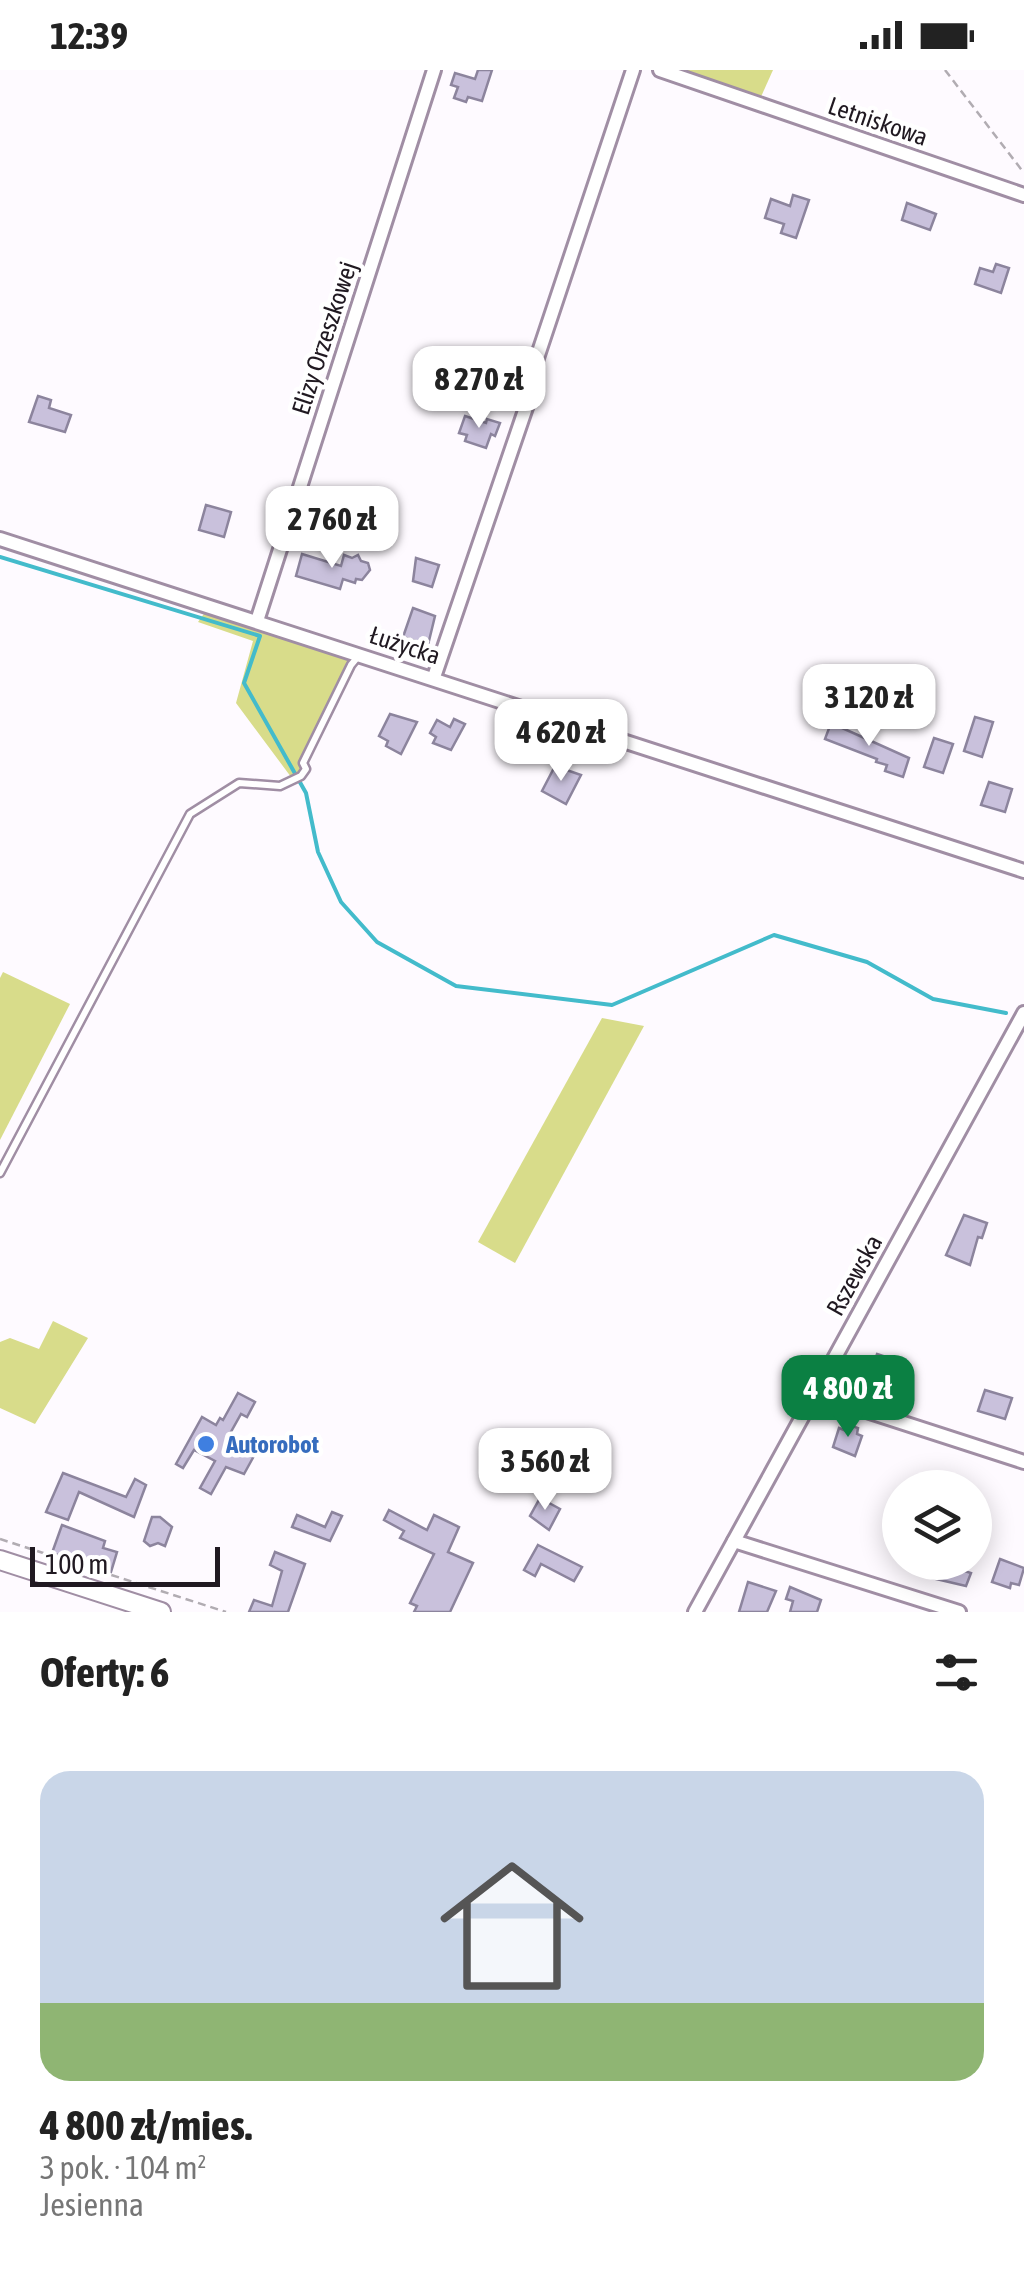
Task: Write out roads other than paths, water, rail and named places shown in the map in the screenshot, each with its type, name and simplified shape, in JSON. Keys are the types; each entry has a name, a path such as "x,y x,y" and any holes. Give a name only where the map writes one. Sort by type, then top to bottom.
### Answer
{"main road":[{"path":"0,1560 161,1612"}],"street":[{"name":"Elizy Orzeszkowej","path":"257,620 434,70"},
{"path":"434,677 533,387 535,364 632,70"},
{"name":"Letniskowa","path":"660,70 1024,195"},
{"name":"Łużycka","path":"0,538 1024,872"},
{"name":"Rszewska","path":"695,1612 1024,1014"},
{"path":"814,1394 1024,1462"},
{"path":"734,1541 959,1612"}],"lane":[{"path":"0,1174 190,814 240,783 280,786 302,776 306,769 302,763 350,665 360,654"}],"waterway":[{"path":"0,557 260,636 244,683 306,793 318,852 341,902 377,942 456,986 612,1005 774,935 867,962 933,999 1006,1013"}],"place":[{"name":"Autorobot","path":"206,1444"}]}
